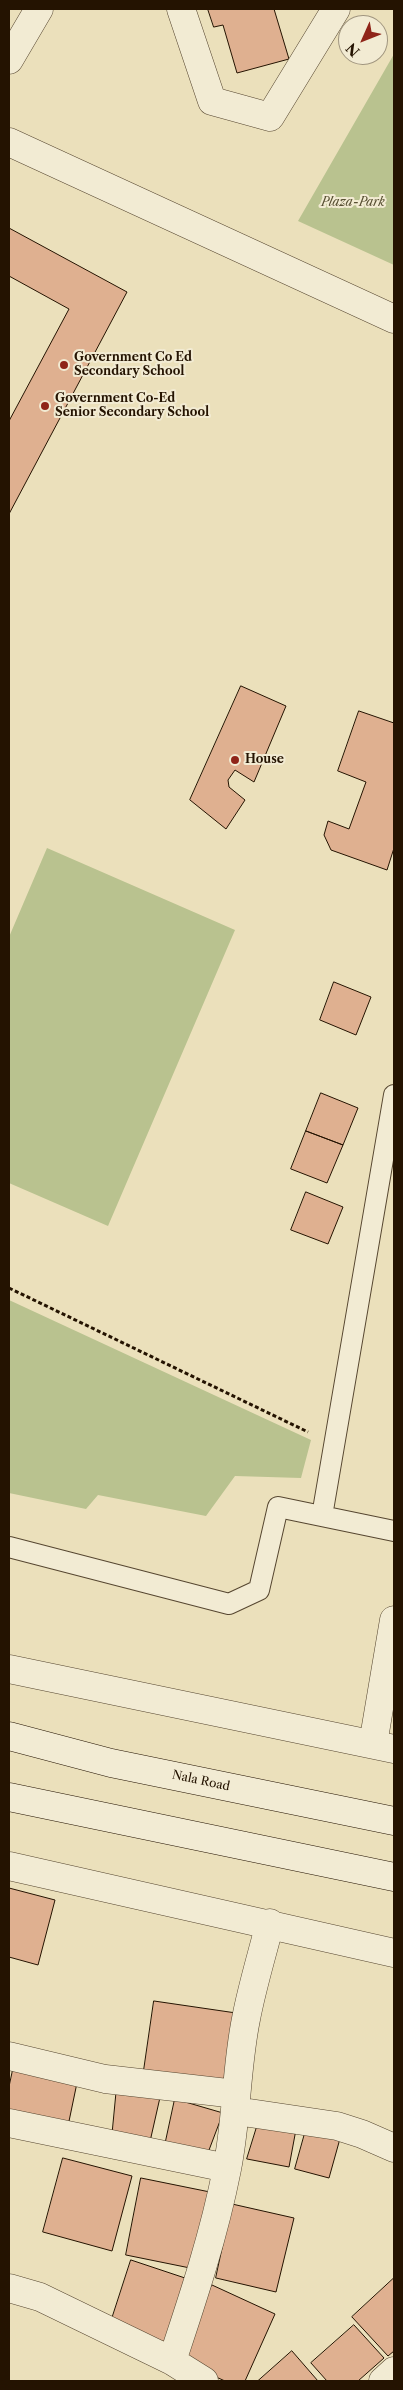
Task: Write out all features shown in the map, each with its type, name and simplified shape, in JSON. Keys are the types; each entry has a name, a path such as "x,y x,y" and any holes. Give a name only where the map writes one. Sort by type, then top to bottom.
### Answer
{"street":[{"path":"9,60 39,9"},
{"path":"181,9 212,101 270,117 336,9"},
{"path":"9,142 394,319"},
{"path":"9,1669 383,1746 394,1620"},
{"name":"Nala Road","path":"9,1736 111,1763 394,1821"},
{"path":"9,1798 394,1877"},
{"path":"9,1866 394,1953"},
{"path":"172,2361 207,2254 227,2168 246,2019 270,1924"},
{"path":"9,2056 104,2079 236,2102 337,2126 362,2134 394,2148"},
{"path":"9,2123 227,2168"},
{"path":"9,2288 40,2297 172,2361 204,2381"},
{"path":"383,2381 394,2372"}],"lane":[{"path":"322,1516 394,1095"},
{"path":"9,1547 229,1604 259,1590 278,1507 394,1531"}],"path":[{"path":"9,1288 334,1444"}],"green space":[{"name":"Plaza-Park","path":"394,54 394,265 298,221"},
{"path":"47,848 235,930 108,1226 9,1183 9,937"},
{"path":"9,1300 311,1440 301,1478 235,1476 206,1516 98,1495 86,1509 9,1493"}],"building":[{"path":"208,9 274,9 289,59 237,73 223,25 214,27"},
{"name":"Government Co Ed Secondary School","path":"9,228 127,292 9,514 9,421 69,309 9,276"},
{"name":"House","path":"241,686 286,706 254,782 235,770 228,780 229,787 245,800 226,829 190,800"},
{"path":"359,711 394,723 394,848 387,870 331,850 324,835 328,821 349,829 366,782 338,771"},
{"path":"334,982 371,997 356,1035 320,1020"},
{"path":"321,1093 358,1108 343,1145 306,1131"},
{"path":"306,1131 343,1145 327,1183 291,1169"},
{"path":"306,1192 343,1207 328,1244 291,1230"},
{"path":"9,1888 55,1900 38,1965 9,1957"},
{"path":"154,2001 243,2014 235,2091 143,2077"},
{"path":"14,2065 78,2078 68,2126 9,2112 9,2087"},
{"path":"117,2086 161,2093 149,2146 112,2138"},
{"path":"175,2099 223,2113 206,2158 164,2150"},
{"path":"260,2117 297,2124 289,2167 247,2159"},
{"path":"307,2126 341,2135 329,2178 295,2169"},
{"path":"63,2158 132,2176 112,2251 43,2232"},
{"path":"141,2178 210,2192 195,2269 126,2255"},
{"path":"232,2204 294,2218 276,2292 216,2278"},
{"path":"131,2260 194,2281 171,2348 109,2328"},
{"path":"394,2278 394,2351 388,2356 352,2317"},
{"path":"212,2285 275,2314 245,2381 225,2381 178,2360"},
{"path":"354,2325 384,2358 358,2381 327,2381 311,2363"},
{"path":"292,2351 318,2381 258,2381"}],"place":[{"name":"Government Co Ed Secondary School","path":"64,365"},
{"name":"Government Co-Ed Senior Secondary School","path":"45,406"},
{"name":"House","path":"235,760"}]}
